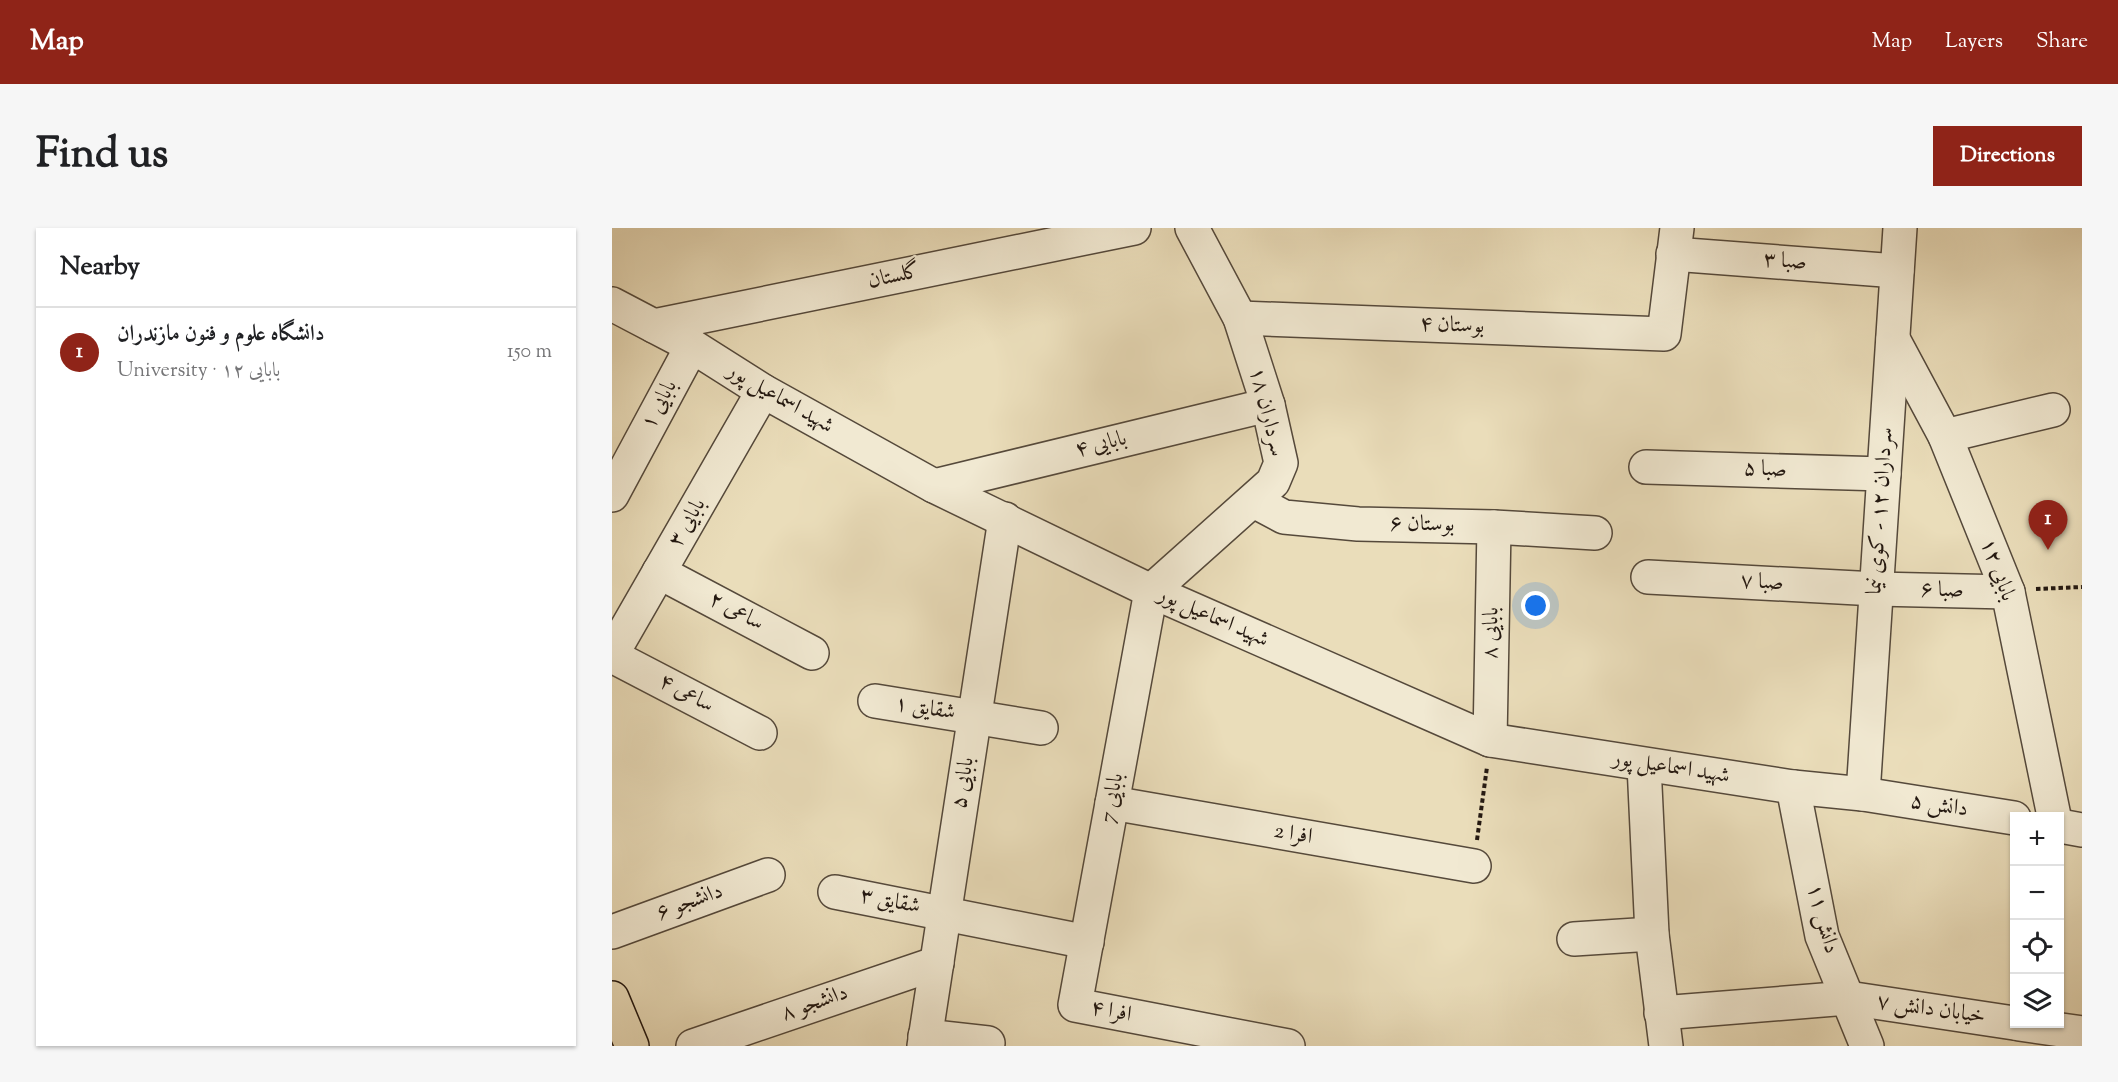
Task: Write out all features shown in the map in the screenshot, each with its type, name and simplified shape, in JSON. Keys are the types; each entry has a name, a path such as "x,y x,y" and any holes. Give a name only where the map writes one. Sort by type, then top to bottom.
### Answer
{"main road":[{"path":"612,998 632,1046"}],"street":[{"name":"گلستان","path":"654,326 1134,228"},
{"name":"سرداران ۱۸","path":"1151,591 1254,501 1273,482 1281,463 1268,405 1240,318 1192,228"},
{"name":"سرداران ۱۲ - کوی نیما","path":"1863,794 1900,228"},
{"name":"بوستان ۴","path":"1240,318 1664,334 1675,241"},
{"name":"صبا ۳","path":"1675,241 1897,271"},
{"name":"شهید اسماعیل پور","path":"612,304 692,346 763,391 934,486 1151,591 1491,740 1793,787 1863,794"},
{"name":"بابایی ۱۲","path":"1893,339 1945,436 2008,592 2053,812"},
{"name":"بابایی ۱","path":"612,495 692,346"},
{"name":"بابایی ۳","path":"612,655 763,391"},
{"name":"بابایی ۴","path":"934,486 1268,405"},
{"path":"1945,436 2053,410"},
{"name":"صبا ۵","path":"1646,467 1884,474"},
{"name":"بوستان ۶","path":"1254,501 1284,517 1358,524 1494,527 1595,533"},
{"name":"بابایی ۵","path":"924,1041 1005,519"},
{"name":"بابایی ۸","path":"1491,740 1494,527"},
{"name":"ساعی ۲","path":"659,572 812,653"},
{"name":"صبا ۷","path":"1648,577 1876,589"},
{"name":"صبا ۶","path":"1876,589 2008,592"},
{"name":"بابایی 7","path":"1076,1005 1151,591"},
{"name":"ساعی ۴","path":"612,655 760,733"},
{"name":"شقایق ۱","path":"875,701 1041,728"},
{"path":"1644,765 1652,934 1666,1046"},
{"name":"دانش ۱۱","path":"1793,787 1822,936 1867,1046"},
{"name":"دانش ۵","path":"1863,794 2010,817"},
{"name":"افرا 2","path":"1112,803 1474,866"},
{"path":"2064,827 2082,830"},
{"name":"دانشجو ۶","path":"612,932 768,875"},
{"name":"شقایق ۳","path":"835,892 1087,942"},
{"path":"1574,939 1652,934"},
{"name":"دانشجو ۸","path":"693,1046 937,963"},
{"name":"خیابان دانش ۷","path":"1661,1013 1848,998 2010,1022"},
{"name":"افرا ۴","path":"1076,1005 1288,1046"},
{"path":"2050,1028 2082,1033"},
{"path":"924,1041 988,1043"}],"path":[{"path":"2008,592 2082,587"},
{"path":"1474,866 1491,740"}],"place":[{"name":"دانشگاه علوم و فنون مازندران","path":"2048,550"}]}
